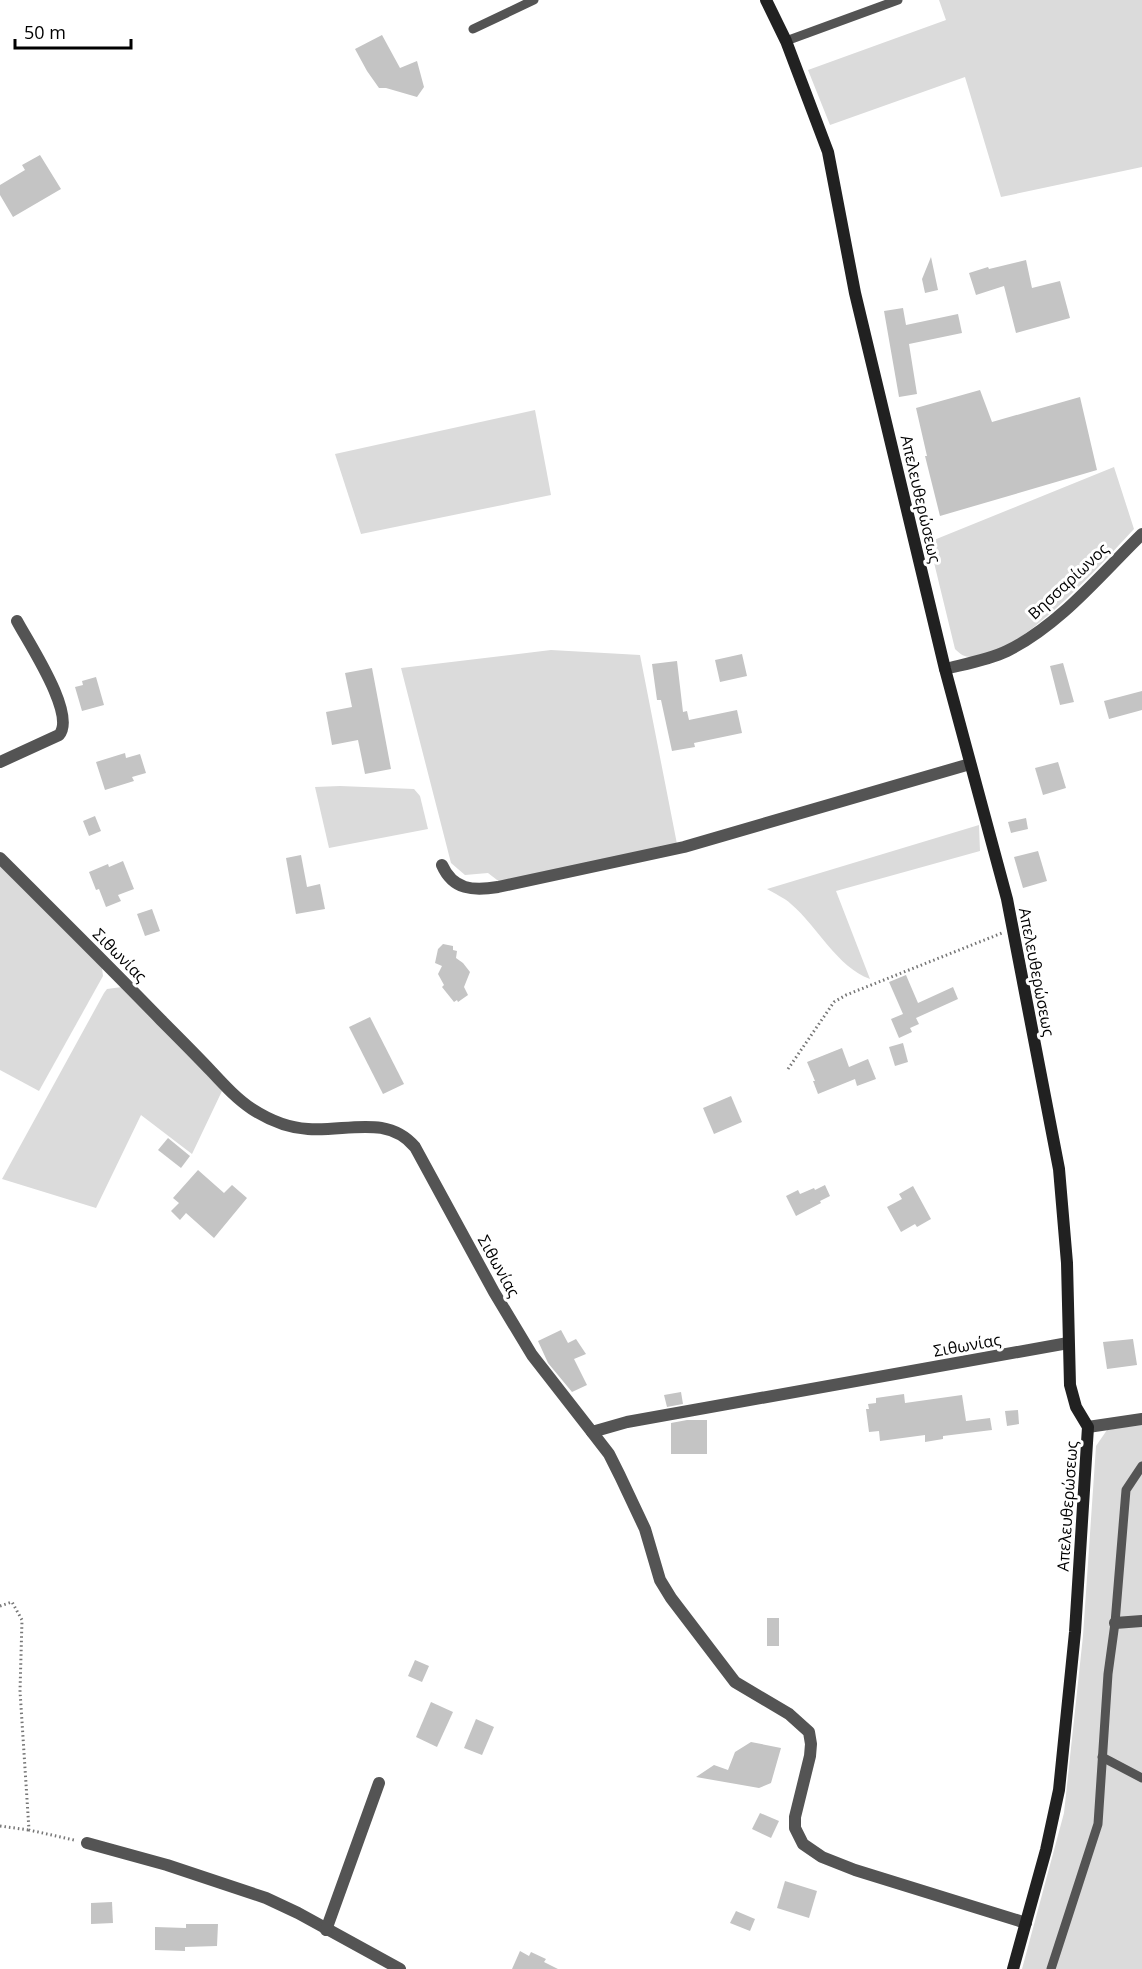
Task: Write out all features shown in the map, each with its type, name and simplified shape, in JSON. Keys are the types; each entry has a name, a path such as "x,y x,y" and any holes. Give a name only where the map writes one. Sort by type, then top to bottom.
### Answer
{"street":[{"name":"Απελευθερώσεως","path":"766,0 786,42 828,152 855,293 945,669 1007,899 1059,1169 1067,1263 1070,1385 1076,1407 1088,1427 1075,1632 1058,1799 1013,1969"},
{"name":"Βησσαρίωνος","path":"945,669 1005,652 1028,639 1068,606 1142,534"},
{"path":"0,762 48,742 59,735 64,728 63,714 58,699 17,621"},
{"path":"442,865 454,882 468,889 484,890 684,847 970,764"},
{"name":"Σιθωνίας","path":"0,858 146,1004 223,1085 251,1108 275,1121 293,1127 309,1129 381,1127 395,1130 407,1138 415,1147 494,1292 532,1354 592,1432 627,1422 1068,1343"},
{"path":"1088,1427 1142,1419"},
{"path":"592,1432 609,1454 645,1528 660,1580 670,1598 735,1682 789,1714 809,1732 810,1756 795,1817 795,1828 803,1844 822,1857 855,1870 1026,1923"},
{"path":"1115,1623 1142,1621"},
{"path":"326,1930 379,1784"},
{"path":"87,1844 167,1865 266,1898 400,1969"}],"lane":[{"path":"473,29 534,0"},
{"path":"786,42 898,0"},
{"path":"1051,1969 1098,1824 1108,1674 1115,1623 1126,1490 1142,1466"},
{"path":"1102,1757 1142,1778"}],"path":[{"path":"788,1069 834,1002 857,990 1012,929"},
{"path":"0,1606 12,1602 22,1620 20,1691 29,1830"},
{"path":"0,1826 29,1830 87,1844"}],"shaded area":[{"path":"939,0 1142,0 1142,167 1001,197 965,77 830,125 808,70 946,20"},
{"path":"535,410 551,495 361,534 335,454"},
{"path":"1114,467 1134,529 1081,585 1034,627 1011,643 990,654 971,657 964,656 955,649 929,542"},
{"path":"551,650 640,655 677,844 501,883 488,873 465,875 451,863 401,668"},
{"path":"315,787 414,789 420,796 428,829 329,848"},
{"path":"979,825 980,851 836,891 870,979 858,973 838,956 791,904 767,889"},
{"path":"0,866 102,968 103,976 39,1091 0,1070"},
{"path":"122,987 222,1091 192,1154 141,1115 96,1208 2,1179 104,993 107,989"},
{"path":"1142,1424 1142,1969 1022,1969 1064,1813 1083,1636 1096,1446 1107,1430"}],"building":[{"path":"382,35 400,68 417,61 424,87 417,97 379,88 367,71 355,49"},
{"path":"40,155 61,189 13,217 0,195 0,185 25,170 22,165"},
{"path":"931,257 938,290 925,293 922,279"},
{"path":"1026,260 1032,288 1060,281 1070,318 1016,333 1004,286 976,295 969,273"},
{"path":"903,308 906,325 958,314 962,333 909,344 917,394 899,397 884,311"},
{"path":"980,390 992,422 1080,397 1097,470 940,516 916,408"},
{"path":"742,654 747,676 720,682 715,660"},
{"path":"677,661 683,712 687,711 689,720 737,710 742,733 694,743 695,747 672,751 661,700 657,700 652,664"},
{"path":"1063,663 1074,702 1060,705 1050,666"},
{"path":"372,668 391,769 365,774 358,740 332,745 326,712 352,707 345,673"},
{"path":"96,677 104,705 82,711 75,687 83,685 82,681"},
{"path":"1142,691 1142,710 1109,719 1104,701"},
{"path":"125,753 126,758 140,754 146,773 132,777 134,781 105,790 96,762"},
{"path":"1058,762 1066,788 1043,795 1035,768"},
{"path":"95,816 101,831 89,836 83,821"},
{"path":"1026,818 1028,829 1011,833 1008,822"},
{"path":"1038,851 1047,881 1023,888 1014,857"},
{"path":"301,855 307,887 320,884 325,909 296,914 286,858"},
{"path":"123,861 134,889 118,895 121,901 106,907 89,872"},
{"path":"152,909 160,931 145,936 137,914"},
{"path":"443,944 453,946 453,950 457,951 456,958 470,972 464,987 468,995 458,1002 457,1000 454,1002 442,987 444,985 438,974 442,966 435,963 438,949"},
{"path":"906,975 918,1003 953,987 958,999 916,1018 919,1024 910,1028 912,1032 899,1038 891,1019 903,1014 889,982"},
{"path":"370,1017 404,1084 383,1094 349,1027"},
{"path":"903,1043 908,1062 895,1066 889,1047"},
{"path":"842,1048 849,1067 868,1059 876,1079 857,1086 855,1079 818,1094 807,1062"},
{"path":"731,1096 742,1122 714,1134 703,1108"},
{"path":"168,1138 190,1156 181,1168 158,1150"},
{"path":"198,1170 224,1193 232,1185 247,1198 214,1238 186,1213 180,1220 171,1211 179,1203 173,1198"},
{"path":"825,1185 830,1196 796,1216 786,1196 798,1190 800,1194"},
{"path":"913,1186 931,1219 901,1232 887,1207 902,1199 899,1194"},
{"path":"561,1330 568,1343 576,1339 586,1354 574,1359 587,1385 572,1392 548,1363 538,1341"},
{"path":"1133,1339 1137,1365 1107,1369 1103,1342"},
{"path":"681,1392 683,1404 667,1407 664,1395"},
{"path":"904,1394 905,1403 962,1395 966,1421 990,1418 992,1430 943,1436 943,1439 925,1442 925,1435 880,1441 879,1431 869,1432 866,1409 869,1409 868,1404 876,1403 876,1398"},
{"path":"1018,1410 1019,1424 1007,1426 1005,1411"},
{"path":"707,1420 707,1454 671,1454 671,1423"},
{"path":"767,1618 779,1618 779,1646 767,1646"},
{"path":"415,1660 429,1666 422,1682 408,1676"},
{"path":"431,1702 453,1712 437,1747 416,1737"},
{"path":"476,1719 494,1727 482,1755 464,1748"},
{"path":"751,1742 781,1748 771,1783 759,1788 696,1777 714,1765 728,1770 735,1752"},
{"path":"760,1813 779,1821 771,1838 752,1829"},
{"path":"785,1881 817,1891 809,1918 777,1908"},
{"path":"112,1902 113,1923 91,1924 91,1903"},
{"path":"736,1911 755,1919 750,1931 730,1923"},
{"path":"186,1924 218,1924 217,1946 185,1947 185,1951 155,1950 155,1927 186,1928"},
{"path":"520,1951 529,1956 531,1952 546,1959 544,1962 558,1969 512,1969"}]}
